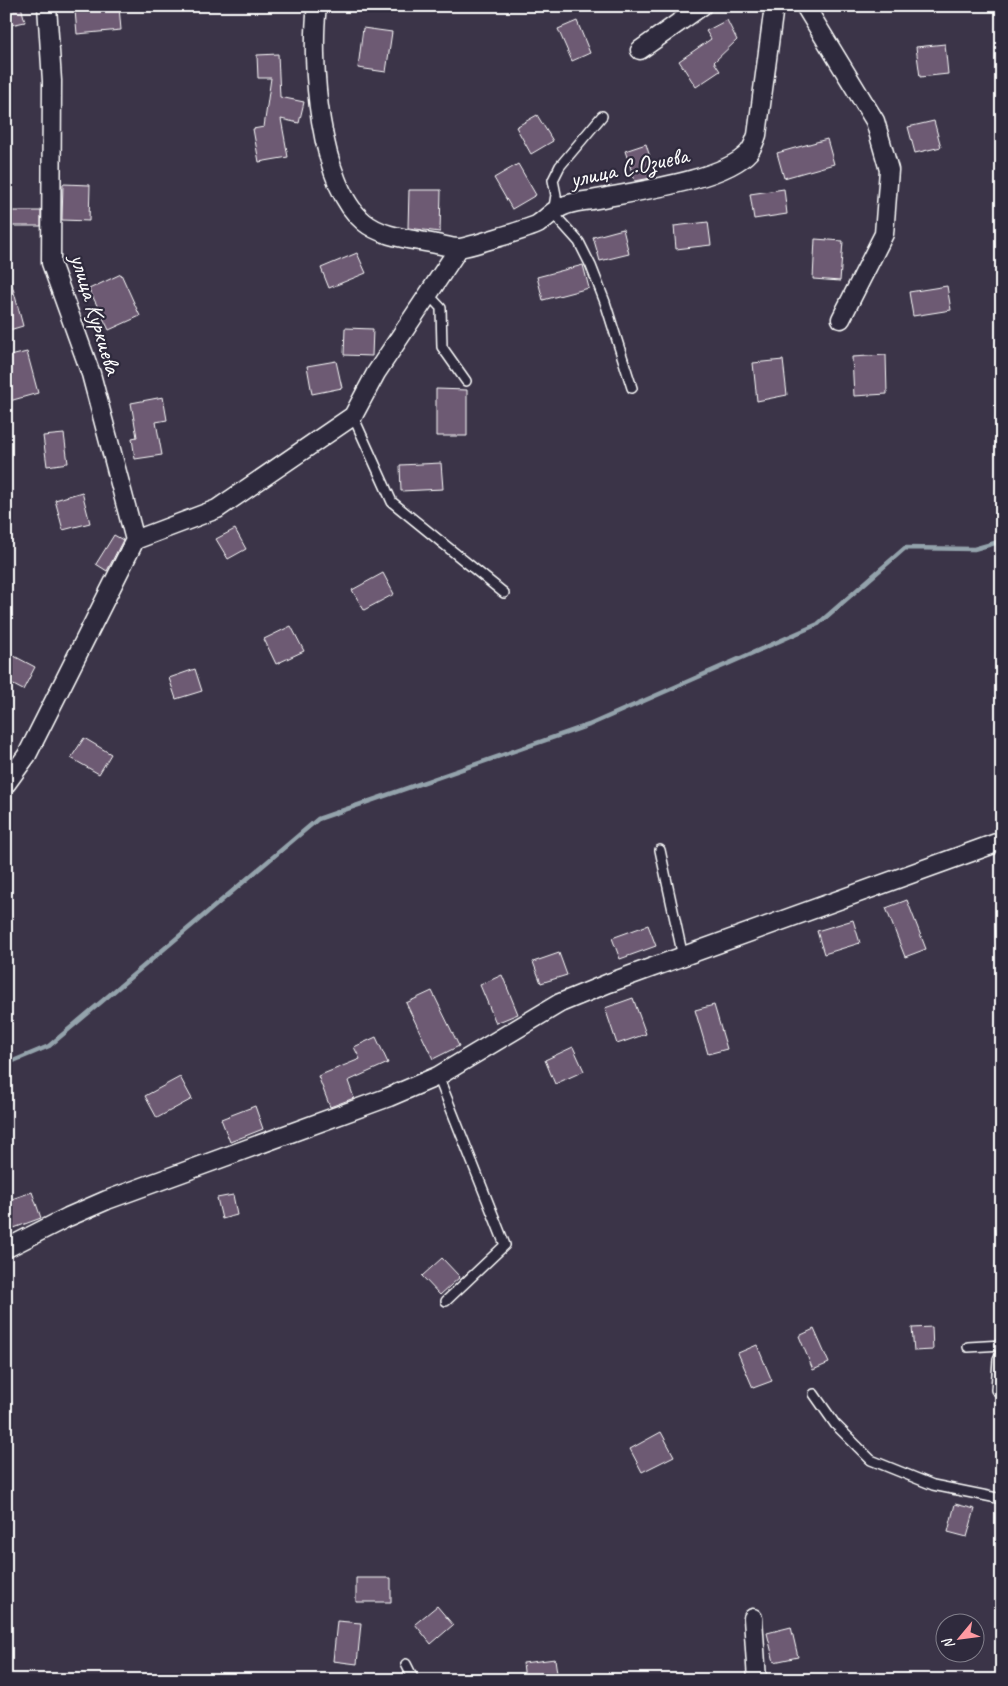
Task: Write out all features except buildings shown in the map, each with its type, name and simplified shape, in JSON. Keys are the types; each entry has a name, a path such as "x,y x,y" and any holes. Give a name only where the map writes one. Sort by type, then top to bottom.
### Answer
{"street":[{"name":"улица Куркиева","path":"47,6 52,80 51,263 91,374 136,540"},
{"name":"улица С.Озиева","path":"317,6 315,60 323,130 332,168 344,196 360,218 378,230 398,236 459,248 536,225 564,205 683,182 709,174 733,164 741,158 749,151 757,135 774,6"},
{"path":"640,50 702,6"},
{"path":"805,6 875,121 889,170 884,234 841,319"},
{"path":"6,784 27,755 136,540 217,509 353,416 376,373 459,248"},
{"path":"8,1247 107,1200 389,1097 438,1076 560,1004 609,983 1002,841"},
{"path":"753,1618 757,1680"}],"lane":[{"path":"602,116 560,166 553,180 556,196 553,213 579,242 590,266 605,302 632,388"},
{"path":"428,294 441,308 442,347 466,381"},
{"path":"353,416 392,502 504,593"},
{"path":"660,850 683,957"},
{"path":"438,1076 505,1245 446,1301"},
{"path":"968,1346 1002,1345"},
{"path":"996,1390 998,1359 1002,1352"},
{"path":"814,1394 835,1424 871,1460 933,1485 1002,1499"},
{"path":"406,1664 414,1680"}],"waterway":[{"path":"6,1064 49,1046 318,819 589,725 818,624 905,548 974,549 1002,541"}]}
